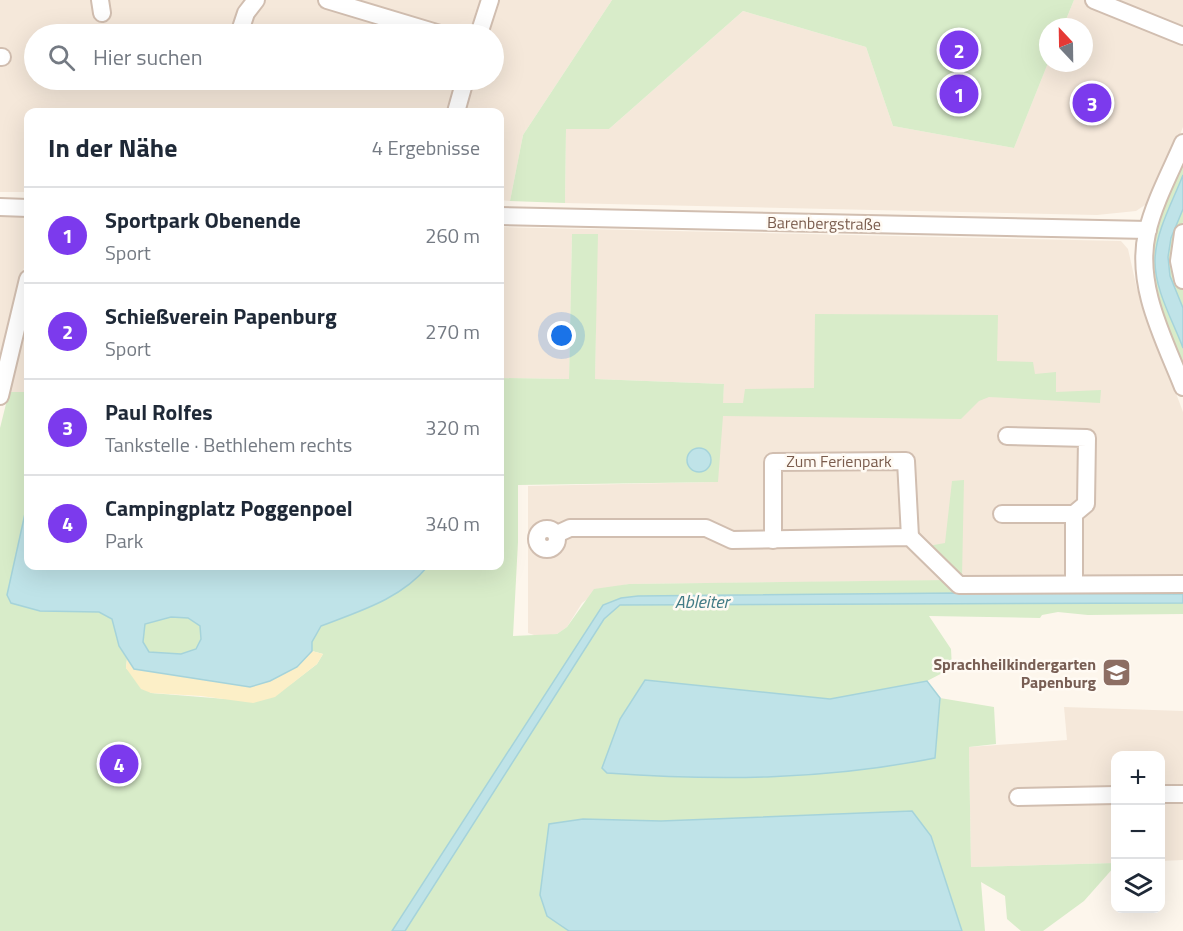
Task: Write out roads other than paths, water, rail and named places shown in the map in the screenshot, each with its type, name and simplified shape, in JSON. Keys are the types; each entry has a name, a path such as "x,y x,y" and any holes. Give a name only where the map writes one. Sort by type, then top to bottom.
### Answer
{"street":[{"path":"243,24 246,13 256,0"},
{"path":"327,0 407,24"},
{"path":"482,24 490,0"},
{"path":"1094,0 1183,36"},
{"path":"457,108 462,90"},
{"path":"1183,143 1148,230 1144,266 1155,314 1183,387"},
{"path":"0,207 24,208"},
{"name":"Barenbergstraße","path":"504,216 1148,230"},
{"path":"1183,233 1179,261 1183,279"},
{"path":"0,396 24,296"},
{"path":"1002,514 1074,514 1086,504 1087,438 1007,436"},
{"name":"Zum Ferienpark","path":"773,540 773,462 906,461 910,537"},
{"path":"1074,514 1074,584"},
{"path":"557,534 570,528 706,528 732,540 910,537 959,585 1183,584"},
{"path":"1165,794 1183,794"},
{"path":"1018,797 1111,795"}],"water":[{"path":"1183,175 1183,209 1171,238 1168,257 1170,276 1183,308 1183,348 1161,293 1155,259 1158,238"},
{"path":"699,448 704,449 710,455 710,465 704,471 699,472 694,471 688,465 687,460 688,455 694,449"},
{"path":"24,518 24,570 424,570 393,596 321,626 312,642 312,651 297,667 270,681 250,687 134,669 119,646 112,619 99,612 40,611 11,603 7,595","holes":["171,617 188,618 200,626 201,639 196,649 181,654 149,652 143,642 145,624"]},
{"name":"Ableiter","path":"958,593 1183,594 1183,603 620,605 604,619 405,931 392,931 603,605 621,598 638,596"},
{"path":"645,680 830,699 927,681 940,698 935,758 853,771 772,777 731,778 607,773 602,768 620,719"},
{"path":"912,811 931,836 962,931 569,931 547,916 540,895 549,824 583,819 661,821"}],"place":[{"name":"Schießverein Papenburg","path":"959,50"},
{"name":"Sportpark Obenende","path":"959,94"},
{"name":"Paul Rolfes","path":"1092,103"},
{"name":"Sprachheilkindergarten Papenburg","path":"1117,673"},
{"name":"Campingplatz Poggenpoel","path":"119,764"}]}
